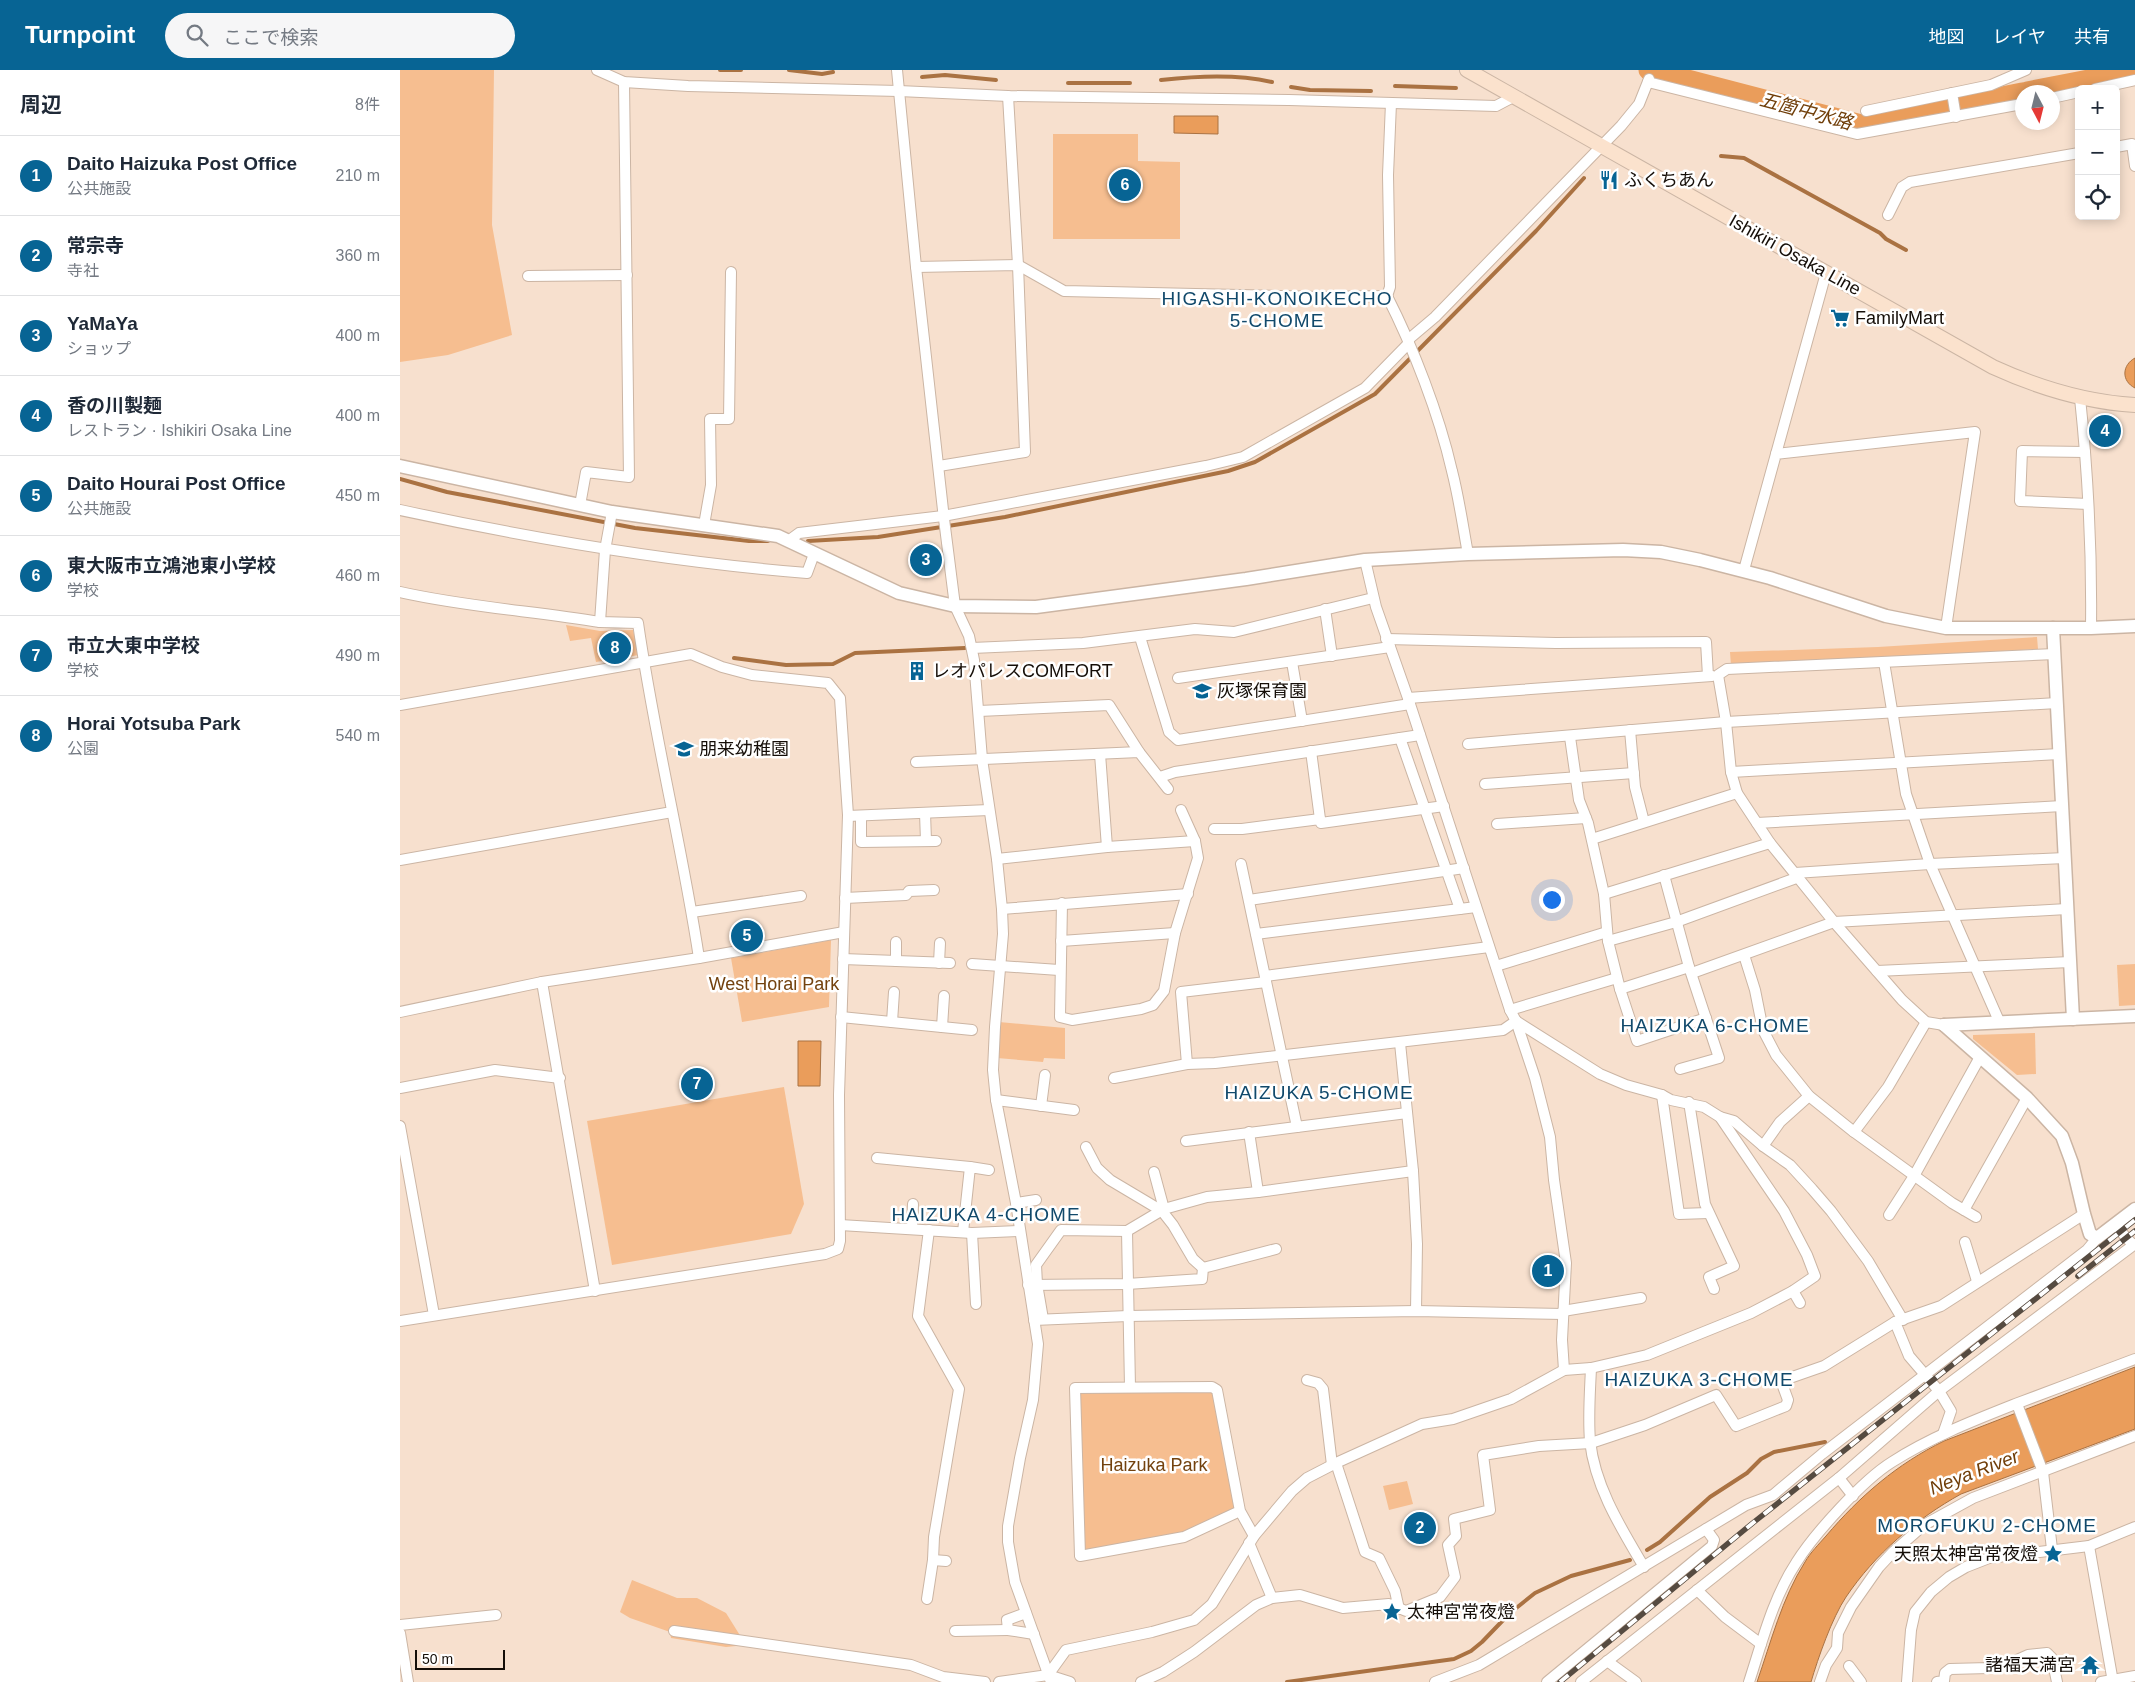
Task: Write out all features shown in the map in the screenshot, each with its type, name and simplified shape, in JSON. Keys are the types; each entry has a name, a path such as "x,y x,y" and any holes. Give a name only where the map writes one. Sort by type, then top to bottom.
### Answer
{"main road":[{"name":"Ishikiri Osaka Line","path":"1468,70 1993,367 2039,387 2080,398 2135,405"}],"street":[{"path":"597,70 624,82 688,86 899,91 1008,96 1496,106 1515,96"},
{"path":"897,70 943,518 956,606 972,648 982,760 997,859 1002,909 1003,934 995,1027 994,1070 996,1100 1020,1231 1039,1319 1033,1400 1008,1526 1008,1542 1015,1582 1050,1679"},
{"path":"1866,111 1991,85 2026,70"},
{"path":"788,541 799,533 943,518 1243,457 1365,388 1622,126 1639,104 1649,80 1857,134 2015,105"},
{"path":"2113,85 2135,80"},
{"path":"580,505 586,472 630,477 624,82"},
{"path":"1952,93 1956,117"},
{"path":"2060,96 2075,93"},
{"path":"939,466 1025,452 1018,265 1008,96"},
{"path":"1391,103 1388,176 1390,287 1387,296 1410,343 1452,470 1468,554"},
{"path":"2120,146 2132,144 2135,166"},
{"path":"1888,215 1902,188 1910,182 2075,154"},
{"path":"916,267 1018,265 1064,291 1322,297 1387,296"},
{"path":"704,525 711,485 710,419 728,419 731,272"},
{"path":"1744,570 1826,273"},
{"path":"528,276 627,274"},
{"path":"2080,398 2085,452 2092,585 2091,628"},
{"path":"1776,454 1975,432 1946,628"},
{"path":"2085,452 2022,451 2020,501 2088,504"},
{"path":"400,466 612,513 778,536 899,593 956,606 1036,607 1365,560 1468,554 1623,550 1661,552 1744,570 1886,616 1946,628 2091,628 2135,626"},
{"path":"400,510 604,550 807,573 814,554"},
{"path":"600,622 604,550 612,513"},
{"path":"1365,560 1373,598 1444,806 1510,1010 1516,1022 1550,1137 1566,1263 1562,1340 1564,1370"},
{"path":"400,592 456,602 600,622 638,623 699,958"},
{"path":"972,648 1083,642 1140,637 1195,629 1234,632 1373,598"},
{"path":"1325,609 1332,656"},
{"path":"2053,628 2073,1019"},
{"path":"1140,637 1168,732 1178,740 1302,721 1409,701 1713,676 1727,669 2054,654"},
{"path":"1178,678 1332,656 1388,643 1706,642 1726,722 1731,772 1736,793 1770,843 1834,922 1902,1000 1926,1022 1944,1024 2135,1016"},
{"path":"400,705 691,654 722,667 752,675 828,683 840,698 848,816 839,1095 840,1241 838,1249 825,1254 400,1320"},
{"path":"1292,662 1302,721"},
{"path":"1884,662 1906,794 1930,864 1999,1021"},
{"path":"1468,744 1726,722 2057,703"},
{"path":"979,711 1109,705 1139,752 1160,777 1168,790"},
{"path":"1630,730 1635,787 1644,822"},
{"path":"1160,777 1175,772 1420,735"},
{"path":"1570,736 1579,800 1592,839 1604,894 1608,937 1617,978 1637,1040 1706,1018"},
{"path":"1400,738 1460,909"},
{"path":"1311,751 1321,823 1444,806"},
{"path":"916,762 1139,752"},
{"path":"1100,754 1107,848"},
{"path":"1731,772 2059,754"},
{"path":"1484,784 1634,773"},
{"path":"1592,839 1736,793"},
{"path":"1757,823 2062,806"},
{"path":"848,816 989,810"},
{"path":"1062,903 1059,970 1060,1017 1072,1020 1120,1013 1152,1005 1164,991 1175,932 1198,858 1195,841 1181,810"},
{"path":"400,860 672,812"},
{"path":"861,816 861,842 931,841 925,813"},
{"path":"1497,824 1586,818"},
{"path":"1214,829 1242,829 1320,819"},
{"path":"997,859 1195,841"},
{"path":"1604,894 1770,843"},
{"path":"1496,966 1608,937 1676,922 1797,875 1930,864 2064,858"},
{"path":"1241,864 1297,1127"},
{"path":"1249,900 1464,868"},
{"path":"1664,876 1690,970 1719,1058 1680,1069"},
{"path":"845,898 906,895 909,891 934,890"},
{"path":"1002,909 1188,894"},
{"path":"692,912 801,896"},
{"path":"1256,934 1476,907"},
{"path":"1620,989 1744,955 1834,922 2067,909"},
{"path":"400,1012 542,982 699,958 844,932"},
{"path":"1061,941 1175,932"},
{"path":"896,942 896,960"},
{"path":"843,959 944,963 940,943"},
{"path":"1187,1064 1181,992 1489,947"},
{"path":"1744,955 1763,1030 1776,1055 1809,1096 1914,1176 1952,1203 1976,1217"},
{"path":"1877,972 2070,962"},
{"path":"972,964 1059,970"},
{"path":"1510,1010 1617,978"},
{"path":"542,982 560,1078 595,1291"},
{"path":"892,1022 894,992"},
{"path":"942,1027 944,996"},
{"path":"842,1017 972,1030"},
{"path":"1114,1078 1187,1064 1215,1063 1503,1030 1516,1022"},
{"path":"1516,1022 1600,1074 1626,1085 1662,1095 1671,1100 1689,1102 1704,1108 1720,1118 1734,1121 1763,1146 1790,1165 1831,1211 1868,1261 1899,1321 1909,1356 1939,1391 1951,1411 1942,1434"},
{"path":"1854,1132 1888,1087 1926,1022"},
{"path":"1944,1024 2027,1098 2064,1140 2072,1162 2090,1234 2097,1238"},
{"path":"1400,1043 1413,1171 1417,1244 1416,1312"},
{"path":"1888,1215 1914,1176 1980,1058"},
{"path":"400,1088 495,1070 560,1078"},
{"path":"1041,1106 1045,1075"},
{"path":"1662,1095 1679,1214 1708,1213"},
{"path":"1763,1146 1780,1122 1809,1096"},
{"path":"1964,1210 2027,1098"},
{"path":"996,1100 1074,1110"},
{"path":"1689,1102 1704,1204 1734,1266 1709,1277 1714,1289"},
{"path":"1186,1141 1406,1113"},
{"path":"1050,1679 1066,1650 1152,1632 1194,1620 1212,1604 1252,1539 1292,1491 1307,1478 1422,1424 1453,1419 1511,1399 1564,1370 1591,1368 1647,1355 1751,1313 1793,1291 1815,1276 1807,1255 1784,1211 1720,1118"},
{"path":"400,1126 434,1315"},
{"path":"1249,1132 1258,1192"},
{"path":"1086,1147 1097,1168 1110,1180 1163,1210"},
{"path":"877,1158 989,1170"},
{"path":"970,1168 968,1232 976,1304"},
{"path":"1032,1284 1036,1265 1061,1230 1127,1230 1163,1210 1207,1197 1413,1171"},
{"path":"1154,1172 1163,1210 1193,1259 1203,1268"},
{"path":"1016,1203 1036,1200"},
{"path":"912,1229 913,1204"},
{"path":"1434,1682 1479,1665 1746,1505 1773,1495 1822,1454 2087,1250 2097,1238 2135,1209"},
{"path":"1141,1682 1194,1652 1256,1605 1272,1598 1300,1596 1343,1608 1389,1604 1406,1611 1440,1597 1455,1577 1448,1545 1456,1536 1454,1519 1490,1510 1483,1455 1538,1446 1591,1443 1645,1425 1716,1395 1736,1426 1786,1406 1788,1400 1781,1381 1824,1366 1899,1321 1941,1306 1977,1281 2084,1214"},
{"path":"840,1225 968,1232 1020,1231"},
{"path":"1581,1682 1839,1478 1939,1391 2134,1245 2115,1225"},
{"path":"927,1599 933,1560 934,1537 959,1389 918,1316 929,1230"},
{"path":"1127,1230 1130,1387"},
{"path":"1965,1242 1977,1281"},
{"path":"1203,1268 1276,1249"},
{"path":"1032,1284 1127,1284 1202,1279 1203,1268"},
{"path":"1793,1291 1800,1303"},
{"path":"1039,1319 1416,1312 1563,1312 1641,1298"},
{"path":"1748,1682 1782,1588 1796,1562 1822,1529 1853,1496 1890,1463 1942,1434 2135,1359"},
{"path":"1591,1368 1589,1413 1591,1443 1597,1470 1613,1514 1644,1567"},
{"path":"1307,1380 1318,1383 1323,1389 1334,1464 1365,1552 1379,1558 1394,1591 1399,1609"},
{"path":"1240,1511 1184,1537 1080,1556 1075,1388 1212,1387 1217,1390 1240,1511 1252,1539 1272,1598"},
{"path":"2018,1405 2042,1469 2052,1549"},
{"path":"1820,1682 1826,1665 1837,1648 1838,1633 1851,1607 1866,1584 1893,1552 1924,1525 1974,1498 2042,1469 2135,1436"},
{"path":"1839,1478 1853,1496"},
{"path":"1907,1682 1911,1630 1915,1612 1931,1592 1949,1577 1966,1567 1989,1558 2089,1546 2135,1527"},
{"path":"1547,1682 1712,1546 1714,1540 1706,1529"},
{"path":"2089,1546 2113,1681"},
{"path":"933,1560 946,1561"},
{"path":"1697,1590 1725,1617 1761,1644"},
{"path":"1008,1630 1007,1620 1026,1613"},
{"path":"400,1625 496,1615"},
{"path":"956,1631 1008,1630 1034,1634"},
{"path":"674,1631 911,1665 943,1677 985,1682"},
{"path":"400,1633 408,1682"},
{"path":"1937,1682 1944,1681 1944,1673 1950,1670 1989,1668 2008,1664 2028,1655 2047,1653 2052,1658 2057,1682"},
{"path":"1607,1661 1636,1682"},
{"path":"1849,1666 1861,1682"},
{"path":"2101,1682 2135,1676"},
{"path":"998,1682 1050,1679 1070,1682"}],"green space":[{"path":"400,70 494,70 492,225 512,335 448,355 400,362"},
{"path":"1053,134 1138,134 1138,161 1180,162 1180,239 1053,239"},
{"path":"566,625 600,631 633,630 639,655 596,662 591,638 570,641"},
{"path":"2037,637 2038,649 1731,666 1730,652 1878,647"},
{"name":"West Horai Park","path":"831,940 829,1007 742,1022 731,958"},
{"path":"2135,964 2135,1005 2119,1006 2117,965"},
{"path":"999,1022 1065,1028 1065,1059 1044,1058 1043,1062 997,1058"},
{"path":"2035,1033 2036,1074 2017,1075 1973,1039 1973,1035"},
{"path":"784,1087 804,1204 791,1234 612,1265 587,1121"},
{"name":"Haizuka Park","path":"1209,1389 1214,1392 1236,1509 1183,1533 1083,1551 1080,1394"},
{"path":"1407,1481 1413,1504 1389,1510 1383,1486"},
{"path":"632,1580 677,1598 697,1598 726,1613 741,1637 736,1646 726,1647 671,1638 670,1632 630,1618 620,1612"}],"water":[{"path":"1174,116 1218,116 1218,134 1174,133"},
{"path":"2135,358 2135,388 2127,381 2125,373 2128,365"},
{"path":"798,1041 821,1041 820,1086 798,1086"},
{"name":"Neya River","path":"2135,1367 2135,1429 1961,1494 1944,1504 1912,1526 1883,1552 1857,1581 1846,1597 1831,1627 1821,1650 1811,1682 1757,1682 1783,1605 1807,1559 1839,1521 1880,1482 1911,1460 1944,1441"}],"waterway":[{"path":"720,70 741,70"},
{"path":"789,70 822,74 833,72"},
{"name":"五箇中水路","path":"1649,70 1861,125 2015,94"},
{"name":"五箇中水路","path":"2060,86 2135,71"},
{"path":"922,77 945,75 996,80"},
{"path":"1161,80 1217,76 1272,82"},
{"path":"1068,83 1130,83"},
{"path":"1395,86 1456,88"},
{"path":"1291,87 1310,90 1371,91"},
{"path":"1721,156 1744,158 1880,233 1886,239 1906,250"},
{"path":"808,541 878,537 1005,517 1228,471 1255,462 1375,394 1536,231 1584,178"},
{"path":"400,479 447,492 635,528 749,541 768,541"},
{"path":"734,658 786,665 833,664 855,653 965,648"},
{"path":"1647,1550 1660,1542 1710,1497 1747,1473 1761,1459 1774,1452 1825,1442"},
{"path":"1287,1682 1454,1659 1471,1651 1510,1613 1535,1593 1571,1576 1630,1560"}],"railway":[{"path":"1560,1682 1754,1522 2135,1220"},
{"path":"2078,1276 2135,1231"}],"place":[{"name":"ふくちあん","path":"1609,180"},
{"name":"東大阪市立鴻池東小学校","path":"1125,185"},
{"name":"FamilyMart","path":"1840,318"},
{"name":"香の川製麺","path":"2105,431"},
{"name":"YaMaYa","path":"926,560"},
{"name":"Horai Yotsuba Park","path":"615,648"},
{"name":"レオパレスCOMFORT","path":"917,671"},
{"name":"灰塚保育園","path":"1202,691"},
{"name":"朋来幼稚園","path":"684,749"},
{"name":"Daito Hourai Post Office","path":"747,936"},
{"name":"市立大東中学校","path":"697,1084"},
{"name":"Daito Haizuka Post Office","path":"1548,1271"},
{"name":"常宗寺","path":"1420,1528"},
{"name":"天照太神宮常夜燈","path":"2053,1554"},
{"name":"太神宮常夜燈","path":"1392,1612"},
{"name":"諸福天満宮","path":"2090,1665"}],"district":[{"name":"HIGASHI-KONOIKECHO 5-CHOME","path":"1277,309"},
{"name":"HAIZUKA 6-CHOME","path":"1715,1025"},
{"name":"HAIZUKA 5-CHOME","path":"1319,1092"},
{"name":"HAIZUKA 4-CHOME","path":"986,1214"},
{"name":"HAIZUKA 3-CHOME","path":"1699,1379"},
{"name":"MOROFUKU 2-CHOME","path":"1987,1525"}]}
